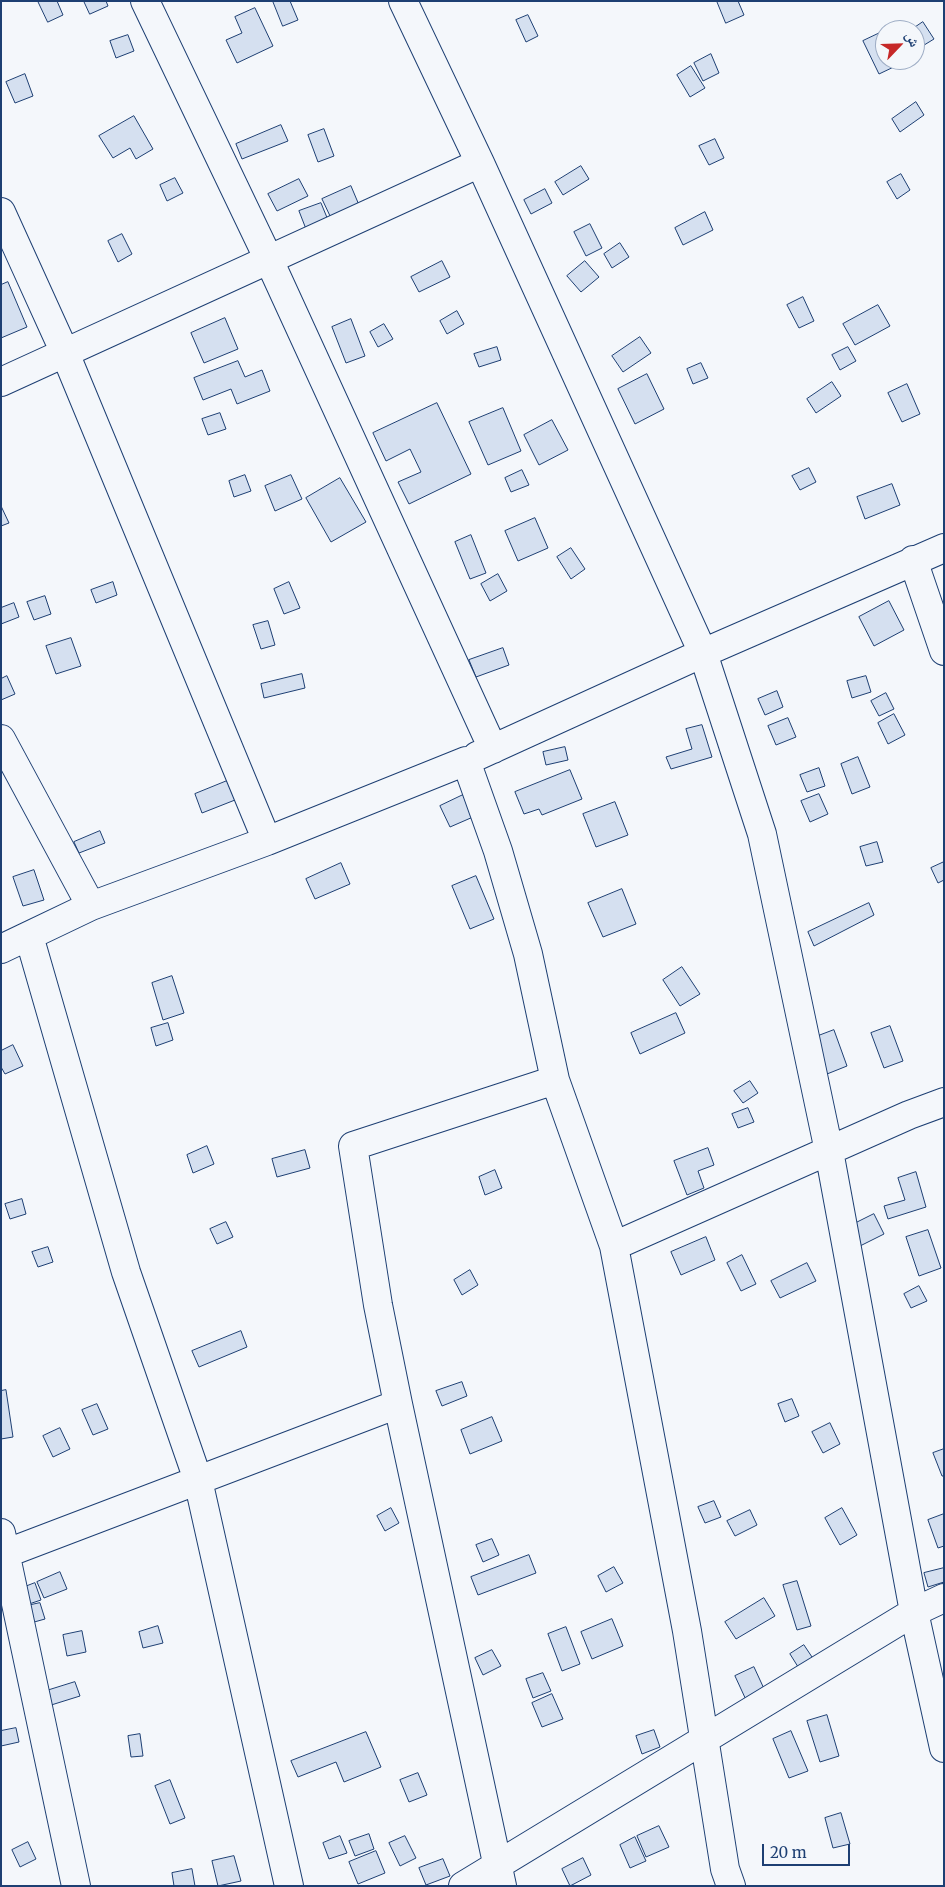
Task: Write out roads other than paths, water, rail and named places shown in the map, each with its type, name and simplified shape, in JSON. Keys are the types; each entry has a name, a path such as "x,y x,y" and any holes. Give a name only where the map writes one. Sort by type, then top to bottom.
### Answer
{"street":[{"path":"145,1 269,260 493,749"},
{"path":"403,1 480,163 704,653 762,834 829,1151 914,1612 944,1748"},
{"path":"1,382 480,163"},
{"path":"1,212 65,353 267,842"},
{"path":"1,949 91,906 267,842 466,761 704,653 944,548"},
{"path":"913,560 944,651"},
{"path":"1,739 91,906"},
{"path":"466,761 498,850 528,954 555,1080 614,1246 687,1631 725,1869 731,1886"},
{"path":"30,936 126,1272 198,1480 289,1886"},
{"path":"500,1875 378,1305 353,1146 555,1080"},
{"path":"614,1246 909,1115 944,1102"},
{"path":"76,1886 10,1616 4,1543 198,1480 398,1404"},
{"path":"463,1886 500,1875 703,1740 914,1612 944,1598"}]}
